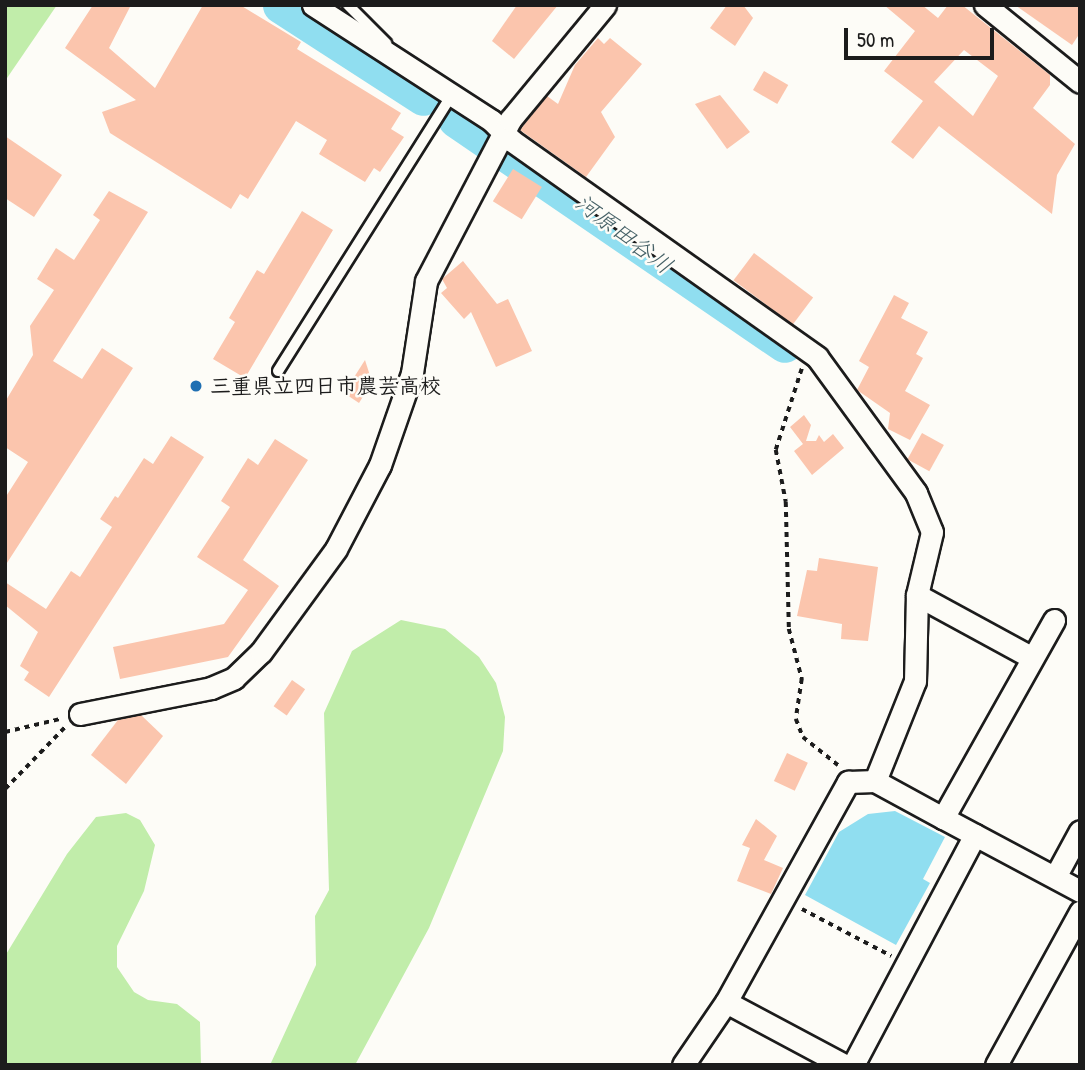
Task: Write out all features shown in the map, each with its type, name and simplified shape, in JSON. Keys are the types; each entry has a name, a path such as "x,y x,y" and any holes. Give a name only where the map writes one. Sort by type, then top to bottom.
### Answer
{"street":[{"path":"313,5 452,95 500,142 812,353 916,493 932,532 917,595 915,681 875,781"},
{"path":"79,714 211,688 234,678 261,652 336,548 380,465 412,373 426,281 500,142 605,5"},
{"path":"985,5 1080,82"},
{"path":"917,595 1029,656"},
{"path":"943,818 1029,656 1054,621"},
{"path":"683,1065 726,1002 848,782 875,781 1080,891"},
{"path":"1055,877 1080,831"},
{"path":"853,1065 975,835"},
{"path":"996,1065 1080,912"},
{"path":"726,1002 844,1065"}],"lane":[{"path":"348,5 413,70"},
{"path":"278,371 452,95"}],"path":[{"path":"812,353 776,450 786,502 789,629 802,679 796,719 803,737 836,763 848,782"},
{"path":"5,732 79,714"},
{"path":"5,789 79,714"},
{"path":"784,900 906,964"}],"green space":[{"path":"5,5 57,5 5,81"},
{"path":"401,620 445,629 479,657 496,683 505,717 503,751 429,928 355,1065 270,1065 316,965 315,916 329,890 324,713 352,651"},
{"path":"126,813 140,820 155,845 144,891 117,946 117,967 134,992 148,1000 177,1004 200,1022 201,1065 5,1065 5,956 67,854 96,817"}],"water":[{"path":"895,811 945,837 923,879 930,883 896,945 805,895 839,832 868,814"}],"building":[{"path":"93,5 131,5 109,48 155,88 203,5 240,5 301,42 297,49 401,113 391,129 404,137 380,172 374,168 365,182 319,154 327,140 296,121 248,199 240,194 231,209 110,133 102,112 136,100 65,48"},
{"path":"517,5 558,5 514,59 492,41"},
{"path":"727,5 743,5 753,18 735,46 710,28"},
{"path":"884,5 922,5 938,18 948,5 962,5 1050,75 1050,85 1033,108 1075,144 1057,175 1052,214 939,126 913,159 891,142 923,101 884,71 915,31","holes":["964,50 998,76 973,116 934,82"]},
{"path":"1015,5 1080,5 1080,33 1072,45"},
{"path":"598,38 604,44 610,38 642,64 601,112 615,137 586,177 520,130 547,96 558,104 575,65"},
{"path":"764,71 788,85 777,104 753,90"},
{"path":"720,95 750,132 727,149 695,104"},
{"path":"5,136 62,175 34,217 5,198"},
{"path":"513,169 542,187 522,219 493,201"},
{"path":"109,191 148,212 53,361 82,379 102,348 133,368 5,566 5,498 28,462 5,447 5,402 33,355 30,326 54,290 37,279 56,248 74,260 100,220 93,215"},
{"path":"302,211 333,230 245,378 213,359 235,322 229,318 257,270 264,274"},
{"path":"754,253 813,298 793,325 734,280"},
{"path":"463,261 497,304 508,299 532,351 496,367 471,312 464,319 441,293 447,288 442,279"},
{"path":"894,295 909,303 901,318 928,332 916,354 923,358 905,391 930,405 910,440 888,429 890,413 857,390 869,367 859,361"},
{"path":"365,360 372,382 359,403 344,393"},
{"path":"804,415 811,425 806,441 816,441 819,435 824,442 833,434 844,448 812,475 794,451 803,444 790,427"},
{"path":"922,433 944,445 929,471 907,459"},
{"path":"171,436 204,457 49,697 24,680 29,672 20,666 38,632 5,605 5,582 46,609 71,571 80,577 112,527 100,519 115,496 118,498 144,458 153,464"},
{"path":"275,439 308,460 243,560 279,586 228,657 120,679 113,647 224,624 248,590 197,557 230,507 221,501 248,458 258,465"},
{"path":"819,558 878,567 868,641 841,639 842,624 797,616 807,570 817,571"},
{"path":"292,680 305,689 287,715 274,706"},
{"path":"141,715 163,736 126,784 91,755 118,720"},
{"path":"787,753 808,763 795,791 774,781"},
{"path":"756,819 777,836 764,860 783,868 771,894 737,881 750,848 742,845"}],"waterway":[{"name":"河原田谷川","path":"281,5 423,97"},
{"name":"河原田谷川","path":"456,119 784,344"}],"place":[{"name":"三重県立四日市農芸高校","path":"196,386"}]}
